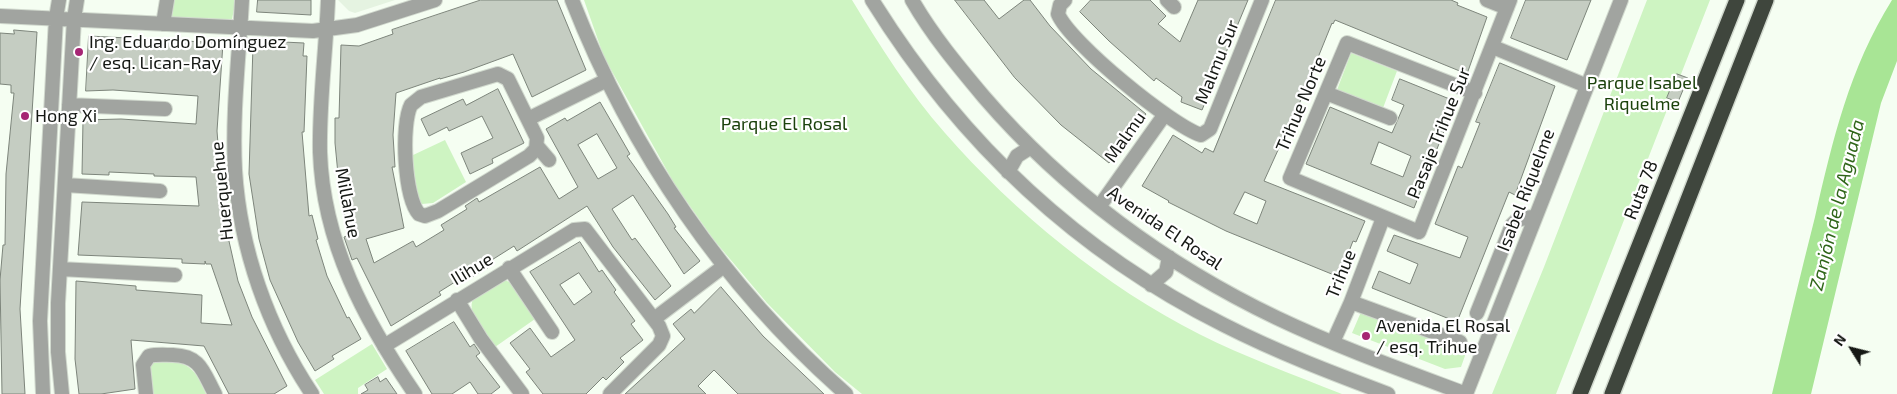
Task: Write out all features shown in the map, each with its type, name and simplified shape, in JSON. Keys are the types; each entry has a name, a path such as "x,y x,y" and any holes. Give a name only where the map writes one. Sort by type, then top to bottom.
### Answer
{"highway":[{"name":"Ruta 78","path":"1580,394 1737,0"},
{"path":"1612,394 1766,0"}],"street":[{"path":"44,394 40,321 56,18 59,0"},
{"path":"62,394 58,344 60,269 74,19 77,0"},
{"path":"163,24 167,0"},
{"name":"Huerquehue","path":"242,0 234,149 242,225 249,258 268,311 308,393"},
{"name":"Millahue","path":"328,0 320,137 324,194 343,265 365,314 415,394"},
{"path":"0,16 298,32 357,25 435,0"},
{"path":"572,0 607,80 663,180 724,266 790,342 846,394"},
{"path":"872,0 932,88 1008,172 1075,232 1151,285 1252,339 1388,394"},
{"name":"Avenida El Rosal","path":"912,0 948,54 1031,147 1099,207 1169,257 1249,304 1333,342 1466,394"},
{"path":"1487,0 1509,4 1493,48 1587,86"},
{"name":"Isabel Riquelme","path":"1466,394 1621,0"},
{"name":"Malmu Sur","path":"1165,114 1198,134 1205,134 1210,130 1260,1"},
{"path":"1062,5 1060,19 1100,61 1165,114"},
{"name":"Trihue Norte","path":"1383,218 1290,178 1347,43 1475,93"},
{"name":"Pasaje Trihue Sur","path":"1383,218 1419,232 1493,48"},
{"path":"498,74 508,79 528,118 537,138 537,146 530,156 438,211 425,216 417,211 407,166 406,140 408,113 414,102 421,98 498,74"},
{"path":"528,118 607,80"},
{"path":"1326,93 1390,118"},
{"path":"69,105 165,110"},
{"name":"Malmu","path":"1099,207 1165,114"},
{"path":"537,146 549,160"},
{"path":"1008,172 1017,156 1031,147"},
{"path":"65,185 160,192"},
{"path":"1477,313 1512,225 1517,220 1536,216"},
{"name":"Trihue","path":"1333,342 1351,302 1383,218"},
{"name":"Ilihue","path":"384,346 509,268 574,230 583,229 591,234 654,319"},
{"path":"1151,285 1166,272 1169,257"},
{"path":"610,394 659,345 663,336 654,319 724,266"},
{"path":"509,268 552,332"},
{"path":"60,269 174,275"},
{"path":"458,300 481,339 522,394"},
{"path":"1351,302 1460,342"},
{"path":"146,394 143,365 146,358 159,355 186,356 193,359 200,366 215,394"}],"shaded area":[{"path":"338,0 395,0 355,13 349,11"}],"green space":[{"path":"172,0 236,0 232,19 227,22 172,17 170,16"},
{"name":"Parque El Rosal","path":"584,0 852,0 907,85 945,133 1001,191 1063,246 1130,294 1199,334 1252,358 1342,394 862,394 835,372 767,303 714,240 675,185 604,57"},
{"name":"Parque Isabel Riquelme","path":"1647,0 1710,0 1556,394 1492,394 1544,267"},
{"path":"1351,53 1397,71 1383,108 1337,90"},
{"path":"445,140 466,182 433,203 422,204 419,201 411,156"},
{"path":"505,280 513,284 535,319 495,347 478,324 472,311 472,305 473,299"},
{"path":"1361,312 1466,353 1461,367 1445,369 1352,333"},
{"path":"372,344 387,369 358,388 358,394 324,394 315,380"},
{"path":"162,358 190,368 198,378 206,394 152,394 148,373 152,364"}],"water":[{"name":"Zanjón de la Aguada","path":"1892,0 1897,0 1897,61 1881,103 1811,394 1772,394 1844,105 1864,52"}],"building":[{"path":"258,0 311,0 311,15 257,12"},
{"path":"481,0 557,0 586,70 532,97 513,54 464,72 396,93 393,135 395,167 392,167 404,228 366,239 374,263 413,241 416,247 444,230 441,225 467,209 465,206 477,198 479,202 540,167 559,199 578,187 546,129 565,118 567,121 600,102 630,154 627,156 668,214 676,227 674,228 700,261 684,274 633,195 612,209 632,240 635,238 671,286 655,300 613,247 587,206 517,251 514,246 487,263 489,267 465,281 463,277 439,292 441,295 391,326 357,258 352,260 344,237 349,235 340,195 335,143 335,118 339,118 341,45 359,46 393,34 392,30","holes":["597,134 617,168 598,179 578,145"]},
{"path":"955,0 984,0 999,19 1024,0 1030,0 1050,26 1091,69 1146,114 1109,163 1061,125 1015,78"},
{"path":"1091,0 1150,0 1166,16 1158,24 1180,42 1198,0 1248,0 1202,110 1181,102 1182,97 1156,78 1154,81 1109,41 1080,12"},
{"path":"1276,0 1451,0 1458,3 1457,5 1487,17 1467,74 1335,20 1332,23 1289,129 1264,181 1365,221 1356,242 1353,241 1339,277 1226,231 1168,202 1142,186 1173,135 1202,153 1205,148 1213,152","holes":["1245,192 1266,201 1257,224 1234,214"]},
{"path":"1526,0 1591,0 1567,60 1511,38"},
{"path":"14,30 37,32 20,309 25,394 2,394 0,280 3,245 5,245 6,174 14,93 11,93 11,85 0,84 0,33 14,34"},
{"path":"89,36 223,43 217,131 224,219 238,281 252,317 287,386 274,394 229,394 204,346 131,340 135,389 101,394 79,394 75,359 76,281 136,286 136,290 202,295 201,323 232,325 211,264 206,264 205,261 205,264 182,263 182,259 78,255 82,202 199,206 196,177 109,172 109,175 82,174 83,120 121,119 196,124 198,96 113,90 86,91"},
{"path":"283,42 304,43 303,56 307,56 304,132 302,132 309,216 312,215 318,239 316,240 327,276 347,318 349,317 361,339 332,356 334,359 315,371 298,342 270,280 259,239 249,174 253,45 282,47"},
{"path":"1500,63 1555,86 1515,195 1509,192 1457,322 1372,288 1379,271 1410,284 1418,264 1387,251 1394,235 1460,258 1468,237 1435,224 1458,166 1462,168 1480,123 1476,122"},
{"path":"1677,74 1688,78 1678,102 1667,98"},
{"path":"1400,79 1457,102 1414,208 1306,164 1330,107 1392,133 1404,105 1392,100","holes":["1379,142 1411,156 1403,177 1371,164"]},
{"path":"498,89 524,143 492,159 493,163 470,174 461,153 493,138 482,116 449,131 447,127 429,136 421,119 463,99 466,105"},
{"path":"580,242 599,272 602,270 616,290 614,292 635,321 631,324 643,340 620,358 624,362 606,380 603,377 586,394 543,394 526,372 530,369 510,343 530,328 551,357 575,340 530,272","holes":["579,273 592,292 574,305 560,285"]},
{"path":"721,287 763,336 824,394 738,394 714,370 698,386 706,394 625,394 685,339 673,324 691,309 694,313"},
{"path":"454,322 470,347 474,344 480,353 476,356 500,387 491,394 478,394 470,382 452,394 432,394 406,351"},
{"path":"378,377 380,382 386,378 397,394 361,394 368,390 365,385"}],"place":[{"name":"Ing. Eduardo Domínguez / esq. Lican-Ray","path":"79,52"},
{"name":"Hong Xi","path":"25,116"},
{"name":"Avenida El Rosal / esq. Trihue","path":"1366,336"}]}
